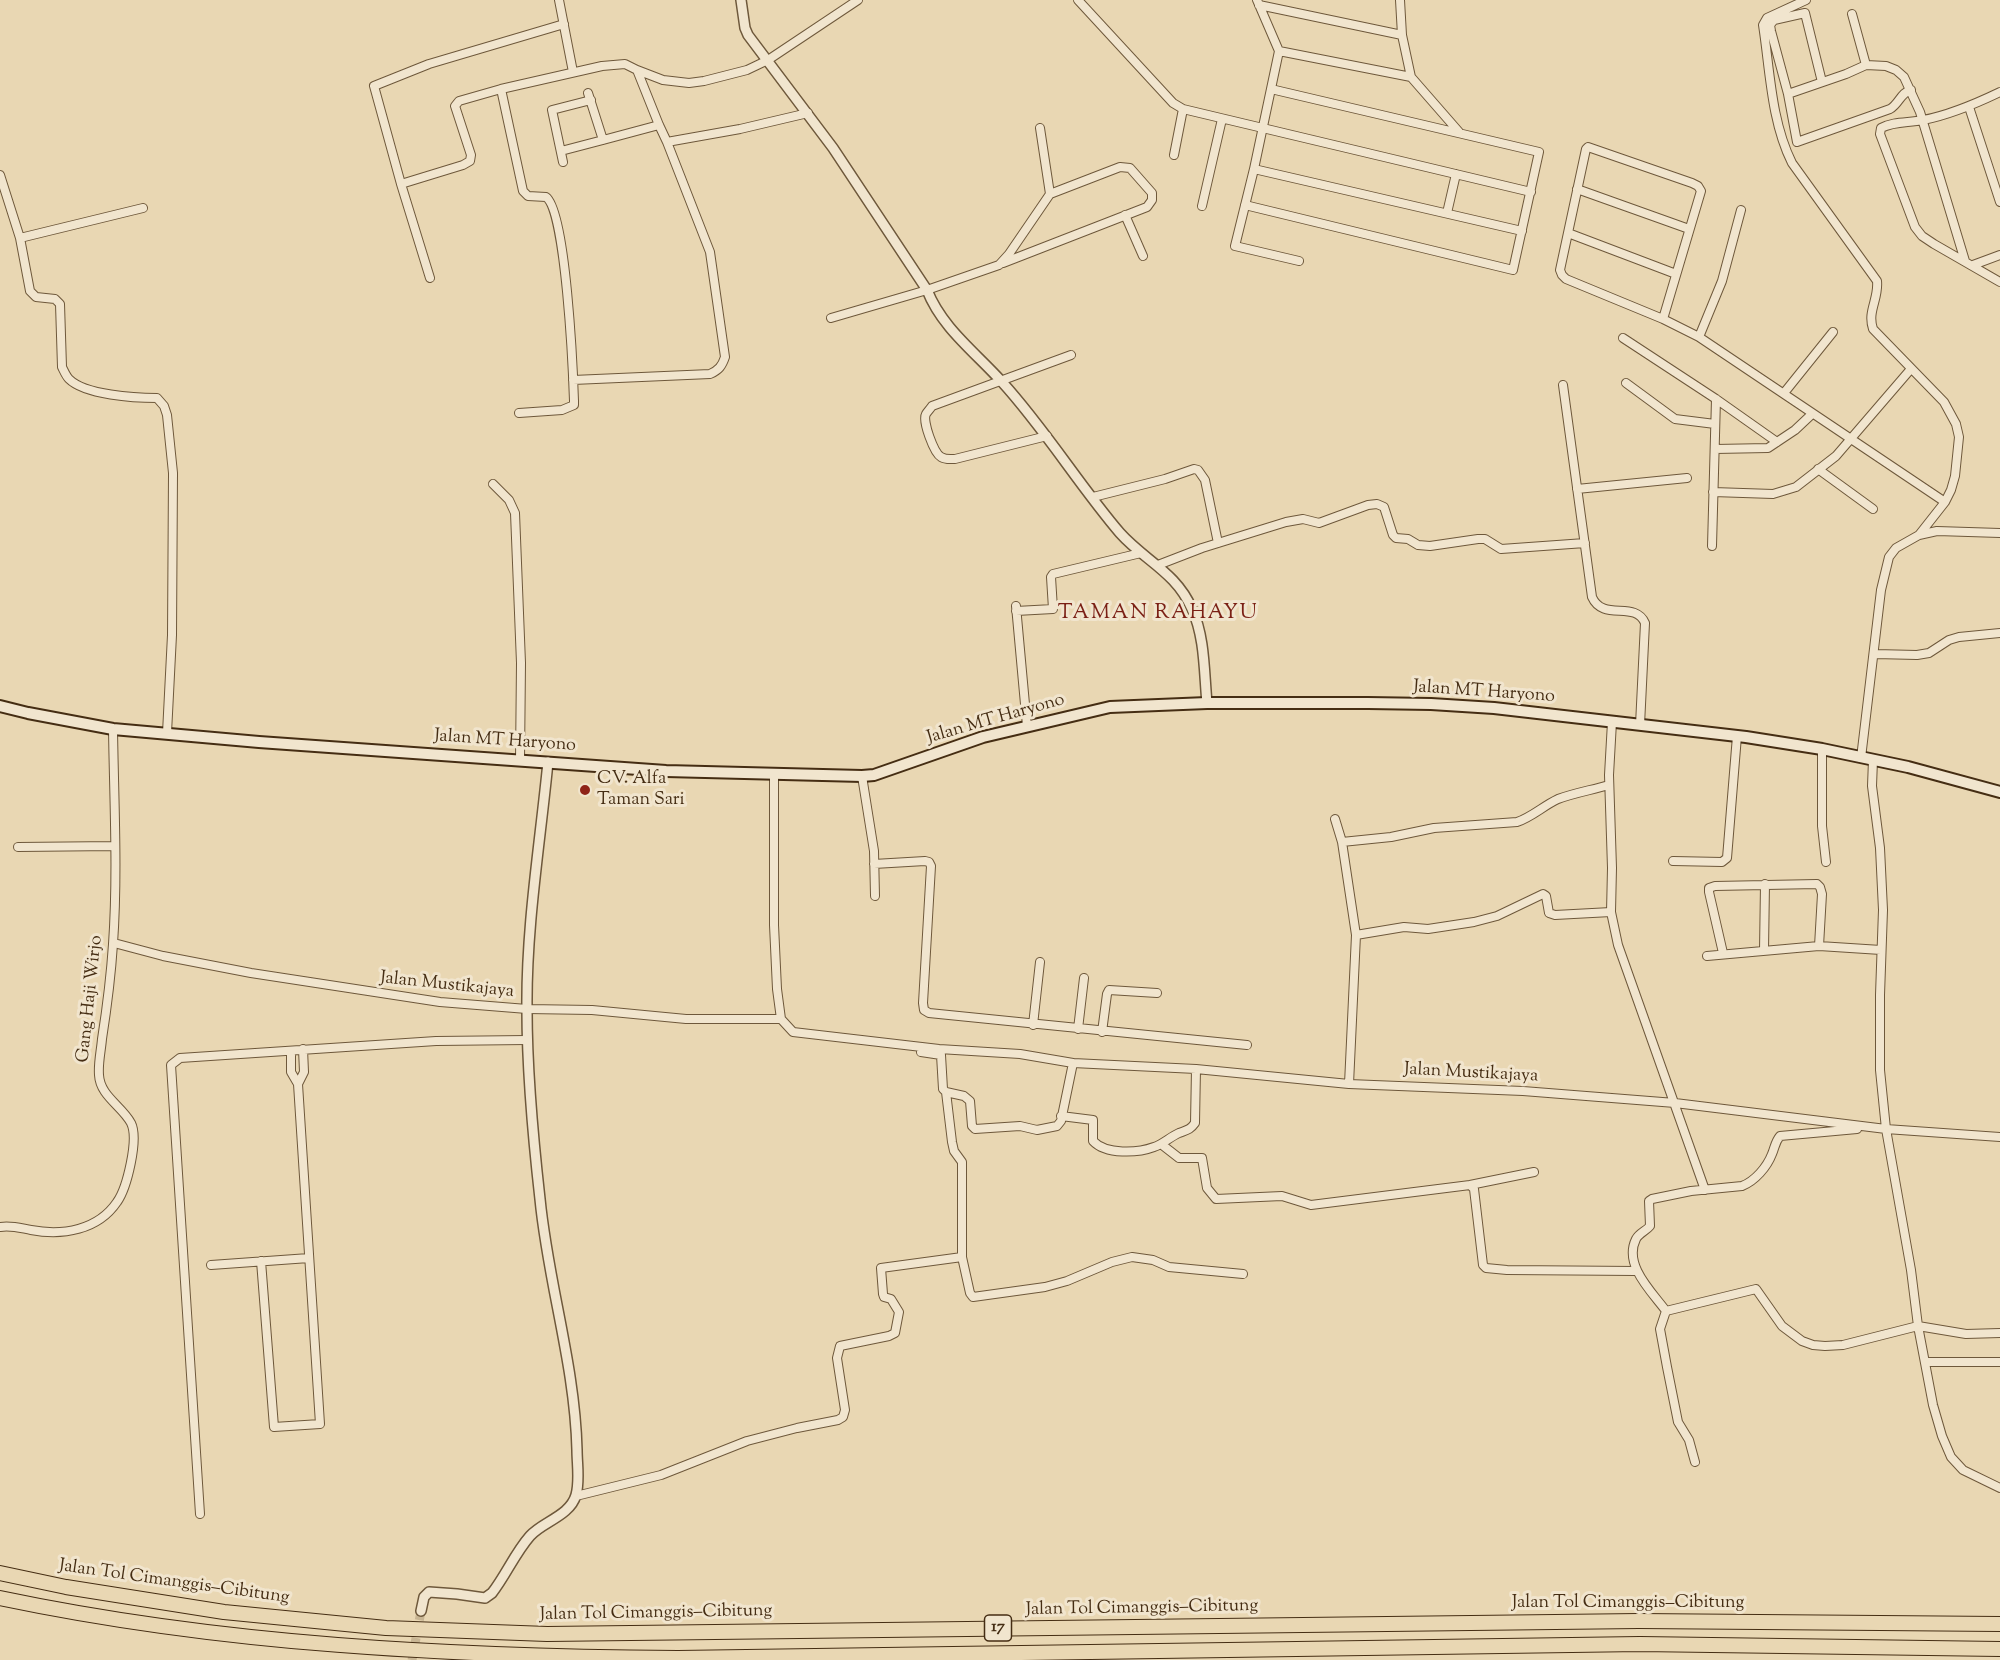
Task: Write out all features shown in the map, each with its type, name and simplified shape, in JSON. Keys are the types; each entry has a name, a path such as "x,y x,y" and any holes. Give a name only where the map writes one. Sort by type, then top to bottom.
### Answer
{"highway":[{"name":"Jalan Tol Cimanggis–Cibitung","path":"0,1573 66,1587 224,1612 386,1628 547,1634 1639,1621 2000,1624"},
{"name":"17","path":"0,1598 58,1610 222,1635 379,1649 542,1657 678,1658 1641,1644 2000,1649"}],"main road":[{"name":"Jalan MT Haryono","path":"0,706 113,729 259,742 666,771 862,776 874,775 899,767 983,737 1094,709 1117,706 1207,703 1431,704 1494,708 1737,736 1822,749 1908,767 2000,792"}],"street":[{"path":"559,0 573,72"},
{"path":"741,0 748,35 833,148 927,290 937,312 1001,381 1047,436 1122,535 1141,553 1158,564 1185,596 1197,623 1202,642 1207,703"},
{"path":"401,184 470,161 471,154 458,117 456,103 501,89 573,72 622,64 674,82 704,81 747,70 768,60 858,0"},
{"path":"1078,0 1173,104 1183,109 1531,192"},
{"path":"1400,0 1402,35 1411,77 1460,133"},
{"path":"1806,0 1767,18 1763,25 1773,99 1784,146 1792,163 1877,281 1878,288 1870,319 1873,329 1910,370 1944,402 1956,424 1959,437 1955,476 1944,502 1919,535"},
{"path":"1258,3 1402,35"},
{"path":"1258,3 1279,51 1254,169 1234,246 1299,261"},
{"path":"1822,82 1805,13 1774,20 1770,25 1771,32 1788,94 1797,142 1890,109 1899,103 1902,94 1911,90"},
{"path":"1852,14 1866,65"},
{"path":"430,278 374,86 429,64 564,24"},
{"path":"1279,51 1411,77"},
{"path":"1788,94 1866,65 1877,64 1896,70 1904,77 1922,116 1965,261"},
{"path":"573,380 710,374 723,365 726,357 710,252 638,70"},
{"path":"501,89 523,191 528,196 546,197 552,203 568,300 573,380 574,405 570,408 519,413"},
{"path":"1245,205 1513,270 1531,192 1539,152 1271,89"},
{"path":"2000,92 1969,107 1922,116 1881,128 1880,134 1915,227 1922,236 2000,282"},
{"path":"563,162 552,110 590,96 603,140"},
{"path":"1969,107 2000,202"},
{"path":"1174,155 1183,109"},
{"path":"668,142 741,129 808,113"},
{"path":"1202,206 1222,120"},
{"path":"561,151 658,125"},
{"path":"1040,128 1050,194"},
{"path":"1663,319 1701,191 1692,183 1590,147 1586,149 1560,270 1562,275 1566,279 1663,319 1699,337 1944,502"},
{"path":"831,318 927,290 999,265 1147,207 1152,200 1152,193 1130,168 1120,167 1050,194 999,265"},
{"path":"1254,169 1522,231"},
{"path":"1447,213 1456,174"},
{"path":"0,175 20,238 32,296 55,299 60,304 62,367 71,381 112,396 157,399 164,406 167,415 173,473 172,635 167,734"},
{"path":"1578,189 1689,229"},
{"path":"20,238 142,208"},
{"path":"1699,337 1722,281 1741,210"},
{"path":"1125,215 1143,256"},
{"path":"1568,233 1676,274"},
{"path":"1974,266 2000,255"},
{"path":"1784,393 1833,332"},
{"path":"1623,338 1777,442"},
{"path":"1047,436 955,459 944,459 936,453 925,420 932,406 1071,355"},
{"path":"1713,492 1773,494 1796,487 1836,456 1910,370"},
{"path":"1626,383 1675,419 1715,424"},
{"path":"1563,385 1590,590 1595,603 1607,610 1633,612 1645,623 1640,725"},
{"path":"1712,546 1716,399"},
{"path":"1715,449 1768,448 1795,430 1812,414"},
{"path":"1093,497 1165,479 1194,469 1198,470 1205,480 1218,543"},
{"path":"1818,469 1873,509"},
{"path":"1577,489 1686,478"},
{"path":"493,484 509,500 515,513 521,663 520,760"},
{"path":"1158,564 1286,522 1303,519 1320,523 1373,504 1384,507 1396,538 1408,539 1418,545 1430,546 1478,539 1485,539 1501,549 1585,543"},
{"path":"1861,758 1881,590 1889,557 1896,548 1919,535 1936,531 2000,533"},
{"path":"1028,726 1016,609 1053,609 1051,577 1053,574 1141,553"},
{"path":"1875,654 1929,653 1948,640 2000,633"},
{"path":"1612,722 1609,785 1611,912 1618,945 1705,1190"},
{"name":"Gang Haji Wirjo","path":"0,1227 50,1231 80,1230 106,1215 125,1188 134,1133 131,1124 107,1095 99,1077 114,943 113,729"},
{"path":"1673,861 1722,862 1727,858 1737,736"},
{"path":"1822,749 1822,826 1826,862"},
{"path":"1873,760 1872,786 1880,848 1883,910 1880,1070 1886,1129 1911,1270 1918,1326 1933,1405 1951,1457 1963,1470 2000,1488"},
{"path":"421,1611 424,1597 429,1593 485,1598 500,1583 530,1535 555,1519 572,1504 576,1496 576,1433 561,1325 552,1284 540,1202 527,1040 526,1009 533,907 548,762"},
{"path":"774,774 775,957 781,1019 793,1035 804,1038 941,1055 943,1089 946,1092 952,1142 954,1151 962,1162 962,1257 970,1293 975,1298 1045,1287 1132,1257 1153,1260 1169,1267 1243,1274"},
{"path":"862,776 874,864 875,896"},
{"path":"1342,842 1391,837 1434,828 1517,822 1561,798 1609,785"},
{"path":"1335,819 1342,842 1356,935 1349,1084"},
{"path":"18,847 115,846"},
{"path":"874,864 925,861 931,866 923,1003 926,1012 1033,1025 1246,1045"},
{"path":"1764,950 1765,884"},
{"path":"1722,953 1709,892 1709,888 1715,885 1817,884 1822,894 1819,946"},
{"path":"1356,935 1404,927 1428,929 1474,922 1497,916 1543,894 1546,896 1549,913 1555,915 1611,912"},
{"name":"Jalan Mustikajaya","path":"114,943 163,956 251,973 387,995 469,1005 592,1010 686,1019 781,1019"},
{"path":"1707,956 1819,946 1881,950"},
{"path":"1033,1025 1040,962"},
{"path":"1078,1029 1084,978"},
{"path":"1102,1032 1109,990 1157,993"},
{"name":"Jalan Mustikajaya","path":"788,1027 793,1032 805,1034 939,1049 1020,1054 1073,1063 1196,1069 1349,1084 1523,1091 1675,1103 1886,1129 2000,1137"},
{"path":"200,1514 171,1065 180,1059 303,1049 435,1041 527,1040"},
{"path":"298,1084 304,1072 303,1049"},
{"path":"261,1261 274,1427 320,1424 298,1084 291,1072 291,1051"},
{"path":"946,1092 959,1094 968,1099 971,1104 972,1126 975,1129 1020,1126 1047,1130 1059,1124 1073,1063"},
{"path":"1061,1116 1094,1119 1093,1141 1101,1147 1135,1151 1152,1148 1190,1130 1195,1123 1196,1069"},
{"path":"1666,1311 1636,1271 1633,1246 1639,1234 1650,1226 1649,1201 1652,1198 1742,1186 1749,1183 1771,1156 1775,1141 1780,1136 1868,1127"},
{"path":"1161,1144 1179,1158 1202,1158 1207,1188 1216,1199 1282,1196 1311,1205 1470,1185 1534,1172"},
{"path":"1470,1185 1474,1189 1486,1268 1636,1271"},
{"path":"576,1496 661,1475 747,1441 843,1417 845,1410 837,1358 840,1346 889,1336 895,1333 897,1328 899,1312 891,1299 884,1298 881,1268 962,1257"},
{"path":"211,1265 309,1258"},
{"path":"1666,1311 1756,1288 1782,1326 1802,1341 1814,1345 1842,1345 1918,1326 1966,1334 2000,1333"},
{"path":"1666,1311 1660,1329 1665,1357 1678,1422 1689,1440 1695,1462"},
{"path":"1925,1362 2000,1362"}],"tunnel":[{"path":"412,1660 421,1611"}],"place":[{"name":"CV. Alfa Taman Sari","path":"585,790"}],"district":[{"name":"TAMAN RAHAYU","path":"1158,614"}]}
